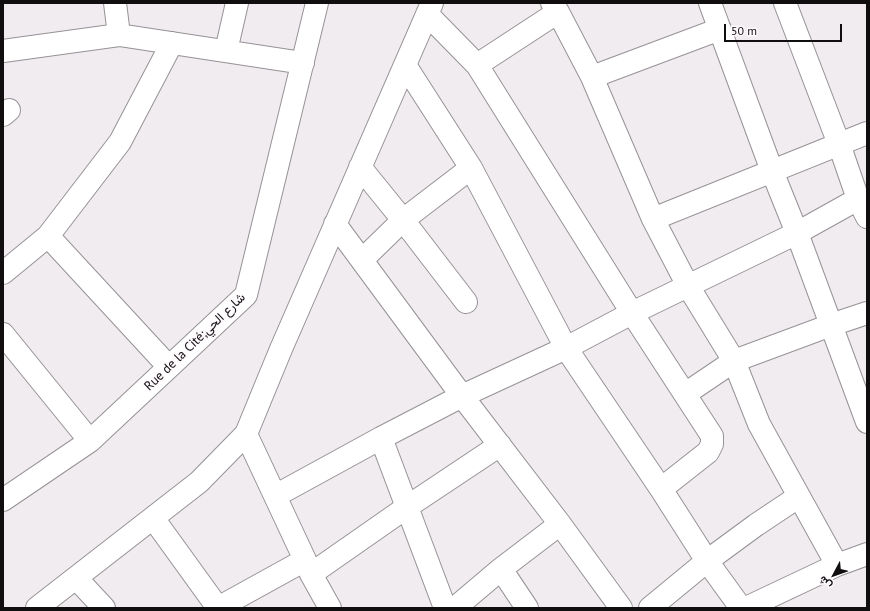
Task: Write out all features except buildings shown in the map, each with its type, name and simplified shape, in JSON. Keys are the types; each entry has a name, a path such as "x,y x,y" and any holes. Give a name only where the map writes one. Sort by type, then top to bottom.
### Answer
{"street":[{"path":"115,3 119,35"},
{"path":"226,51 237,3"},
{"name":"Rue de la Cité;شارع الحي","path":"6,492 90,441 246,295 317,3"},
{"path":"710,3 867,422"},
{"path":"275,496 462,396 566,348 632,313 797,233 863,208 785,3"},
{"path":"37,608 200,482 246,434 281,349 430,8 477,65 632,313 712,436 712,444 708,452 661,489"},
{"path":"477,65 555,8 592,77 653,219 688,286 734,360 759,424 798,497 837,565"},
{"path":"592,77 720,29"},
{"path":"3,51 119,35 303,62"},
{"path":"3,273 48,236 120,142 172,43"},
{"path":"405,65 471,168 566,348 661,489 707,561 741,608"},
{"path":"653,219 867,133"},
{"path":"360,167 466,302"},
{"path":"362,260 403,220 471,168"},
{"path":"335,224 462,396 560,524 621,608"},
{"path":"48,236 169,367"},
{"path":"685,394 734,360 867,313"},
{"path":"3,334 90,441"},
{"path":"246,434 308,567 330,608"},
{"path":"381,438 445,608"},
{"path":"153,518 218,608 308,567 407,506 500,445"},
{"path":"650,608 707,561 756,525 798,497"},
{"path":"455,608 501,569 560,524"},
{"path":"746,608 837,565 867,554"},
{"path":"501,569 527,608"},
{"path":"76,578 104,608"}]}
